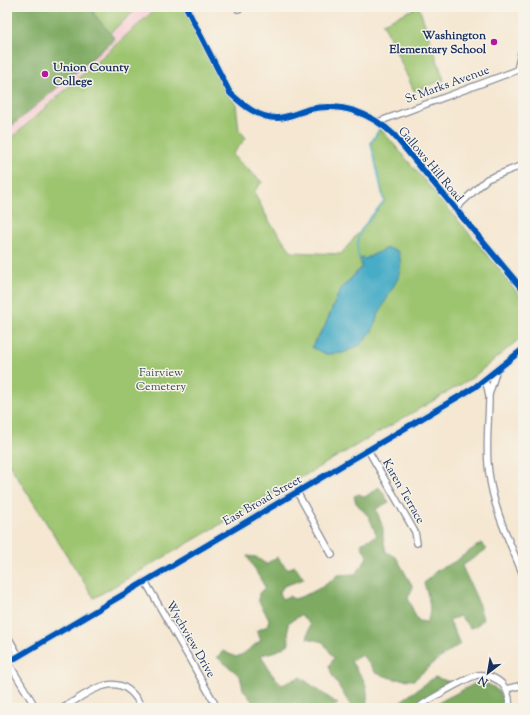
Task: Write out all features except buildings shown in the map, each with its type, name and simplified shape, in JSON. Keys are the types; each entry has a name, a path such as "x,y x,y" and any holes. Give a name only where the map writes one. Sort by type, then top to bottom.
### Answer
{"street":[{"name":"Gallows Hill Road","path":"186,7 230,93 240,103 262,115 277,118 285,117 308,109 337,107 359,112 378,122 394,135 523,290"},
{"path":"520,69 523,45"},
{"name":"St Marks Avenue","path":"378,122 520,69"},
{"path":"455,209 487,179 523,165"},
{"name":"East Broad Street","path":"7,663 484,381 523,349"},
{"path":"489,396 496,372"},
{"path":"484,381 487,386 489,396 488,460 491,486 505,530 523,575"},
{"name":"Karen Terrace","path":"368,450 415,532 417,543"},
{"path":"296,492 332,555"},
{"name":"Wychview Drive","path":"145,581 214,702 215,708"},
{"path":"7,635 19,656"},
{"path":"7,663 36,708"},
{"path":"418,708 473,676 479,675 495,678 506,689 509,699 509,708"},
{"path":"63,708 93,690 112,684 121,686 135,695 142,708"},
{"path":"506,689 523,685"}],"shaded area":[{"name":"Union County College","path":"7,7 158,7 7,142"}],"green space":[{"name":"Union County College","path":"7,7 99,7 93,13 115,39 7,130"},
{"path":"99,7 139,7 110,33 93,13"},
{"name":"Fairview Cemetery","path":"158,7 184,7 224,89 236,104 239,130 246,138 232,155 262,182 254,192 269,221 292,252 341,254 384,202 371,143 380,128 496,265 523,300 523,336 472,378 94,598 7,461 7,142","holes":["387,248 378,315 372,331 360,345 343,353 326,354 313,348 314,341 324,328 340,290 362,266 359,257 365,259"]},
{"path":"418,7 444,80 414,91 383,23"},
{"path":"379,487 389,502 376,509 383,528 386,552 396,557 413,587 408,598 419,621 427,622 430,612 424,583 437,570 454,562 481,543 487,549 462,566 477,599 483,619 477,626 470,628 460,616 449,620 460,644 437,660 414,680 394,679 376,673 362,655 351,661 365,683 367,694 367,708 352,708 332,675 329,666 334,658 323,642 307,638 310,625 301,615 288,623 289,644 277,651 261,655 271,673 282,685 300,677 338,704 330,708 257,708 243,689 240,676 217,657 223,651 236,657 243,654 261,640 256,631 267,626 269,619 258,600 259,593 265,587 247,556 256,557 266,564 277,557 287,569 295,566 304,579 284,586 279,593 282,599 289,596 294,599 311,593 329,583 337,575 355,574 364,563 367,556 361,545 363,542 377,536 369,517 356,503 354,496 359,494 365,497"},
{"path":"435,677 453,683 413,708 391,708"},
{"path":"485,683 497,689 501,695 504,708 428,708 474,684"}],"water":[{"path":"387,248 398,251 401,263 398,278 378,315 372,331 360,345 343,353 326,354 313,348 312,346 324,328 340,290 362,267 359,257 365,259"}],"waterway":[{"path":"359,257 357,249 360,234 368,220 384,201 371,143 380,128"}],"cycle path":[{"path":"186,7 230,93 240,102 263,116 277,118 289,116 310,109 333,107 355,111 376,121 394,135 523,290"},
{"path":"7,663 475,387 523,349"}],"place":[{"name":"Washington Elementary School","path":"494,42"},
{"name":"Union County College","path":"45,74"}]}
